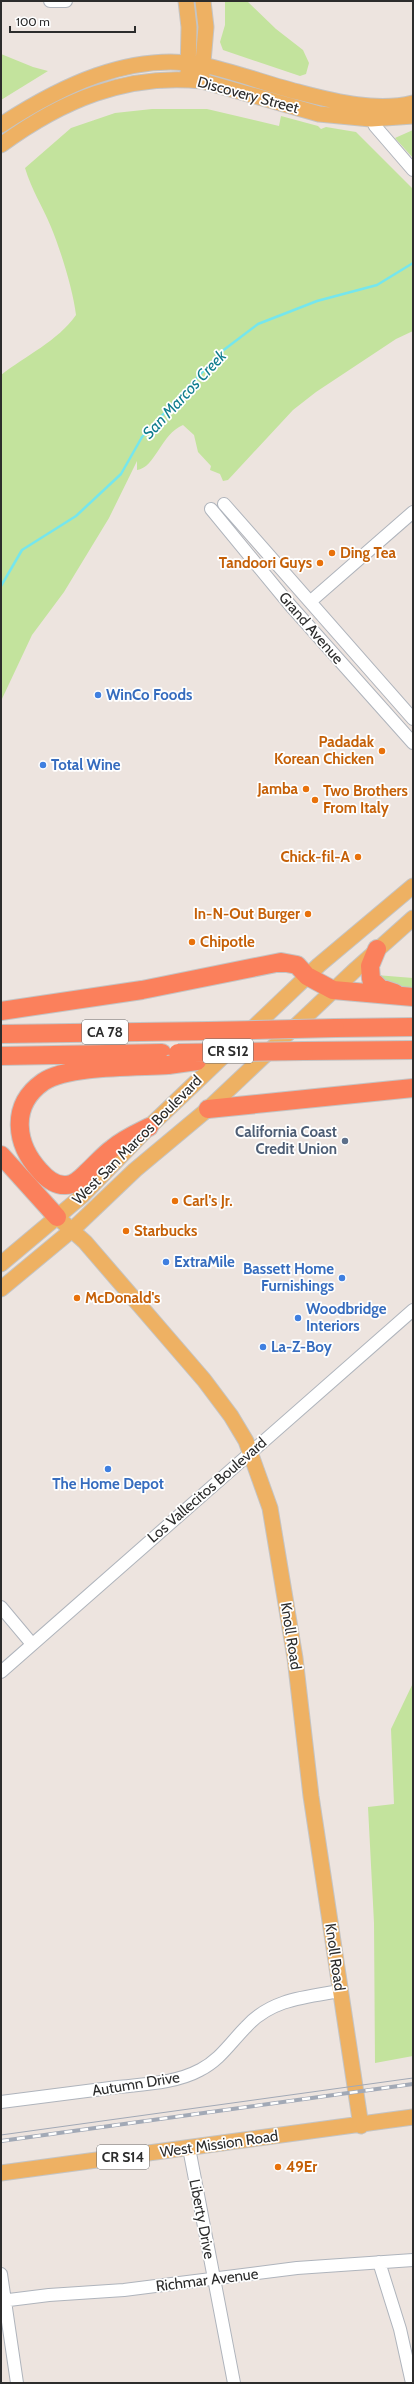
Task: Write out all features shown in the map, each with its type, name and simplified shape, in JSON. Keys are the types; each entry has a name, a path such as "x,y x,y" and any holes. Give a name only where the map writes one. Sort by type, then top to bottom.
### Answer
{"highway":[{"path":"377,950 370,966 371,979 380,988 409,997"},
{"path":"1,1011 142,990 281,962 297,965 307,976 333,990 409,997"},
{"name":"CA 78","path":"1,1034 413,1027"},
{"name":"CA 78","path":"1,1056 173,1059 255,1052 413,1050"},
{"path":"149,1127 113,1147 78,1180 67,1185 50,1181 46,1178 30,1159 20,1139 21,1113 26,1101 33,1091 44,1082 69,1073 173,1059"},
{"path":"208,1109 413,1088"},
{"path":"1,1155 57,1217"}],"main road":[{"path":"186,1 195,65 195,81"},
{"path":"195,65 206,27 202,1"},
{"name":"Discovery Street","path":"1,125 35,103 95,76 122,68 143,65 195,65 322,98 369,113 413,102"},
{"name":"Discovery Street","path":"1,145 72,102 125,84 195,81 319,114 369,113 413,116"},
{"name":"West San Marcos Boulevard","path":"1,1264 82,1196 149,1127 337,948 413,886"},
{"name":"West San Marcos Boulevard","path":"1,1289 72,1230 135,1170 208,1109 333,990 413,918"},
{"name":"Knoll Road","path":"57,1217 85,1242 204,1380 231,1416 250,1452 270,1508 295,1658 311,1796 361,2126"},
{"path":"1,1284 5,1274 16,1262 13,1254"},
{"name":"West Mission Road","path":"1,2174 361,2126 413,2117"}],"street":[{"path":"50,1 66,1"},
{"path":"369,113 388,141 413,170"},
{"name":"Grand Avenue","path":"224,504 311,601 413,720"},
{"name":"Grand Avenue","path":"211,509 297,613 413,743"},
{"path":"311,601 413,512"},
{"name":"Los Vallecitos Boulevard","path":"1,1672 413,1310"},
{"path":"2,1609 32,1644"},
{"name":"Autumn Drive","path":"1,2102 158,2082 184,2077 201,2070 222,2055 247,2026 262,2013 289,2000 340,1991"},
{"name":"Liberty Drive","path":"189,2148 234,2383"},
{"name":"Richmar Avenue","path":"3,2301 48,2295 124,2290 297,2268 413,2260"},
{"path":"379,2262 400,2328 412,2383"},
{"path":"1,2274 3,2301 17,2383"}],"green space":[{"path":"225,1 247,1 276,29 303,50 309,63 306,74 300,76 223,50 220,42 225,25"},
{"path":"1,54 33,67 48,71 1,100"},
{"path":"152,109 207,109 279,126 281,116 318,126 321,129 326,127 356,132 413,189 413,331 396,339 316,392 293,410 228,480 223,481 220,474 210,470 211,466 198,452 194,435 183,425 175,429 154,457 143,468 137,470 137,461 109,518 64,592 32,635 1,701 1,375 41,348 60,333 76,315 69,282 59,247 25,168 71,128 115,113"},
{"path":"413,130 413,158 395,138"},
{"path":"376,975 413,978 413,989 384,985"},
{"path":"413,1683 413,2056 375,2063 374,1923 368,1807 394,1804 391,1729"}],"waterway":[{"name":"San Marcos Creek","path":"1,586 22,550 76,516 121,474 142,437 221,352 258,324 317,301 377,285 413,263"}],"tram line":[{"path":"1,2135 413,2078"}],"railway":[{"path":"1,2141 413,2084"}],"place":[{"name":"Ding Tea","path":"332,553"},
{"name":"Tandoori Guys","path":"320,563"},
{"name":"WinCo Foods","path":"98,695"},
{"name":"Padadak Korean Chicken","path":"382,751"},
{"name":"Total Wine","path":"43,765"},
{"name":"Jamba","path":"306,789"},
{"name":"Two Brothers From Italy","path":"315,800"},
{"name":"Chick-fil-A","path":"358,857"},
{"name":"In-N-Out Burger","path":"308,914"},
{"name":"Chipotle","path":"192,942"},
{"name":"California Coast Credit Union","path":"345,1141"},
{"name":"Carl's Jr.","path":"175,1201"},
{"name":"Starbucks","path":"126,1231"},
{"name":"ExtraMile","path":"166,1262"},
{"name":"Bassett Home Furnishings","path":"342,1278"},
{"name":"McDonald's","path":"77,1298"},
{"name":"Woodbridge Interiors","path":"298,1318"},
{"name":"La-Z-Boy","path":"263,1347"},
{"name":"The Home Depot","path":"108,1469"},
{"name":"49Er","path":"278,2167"}]}
